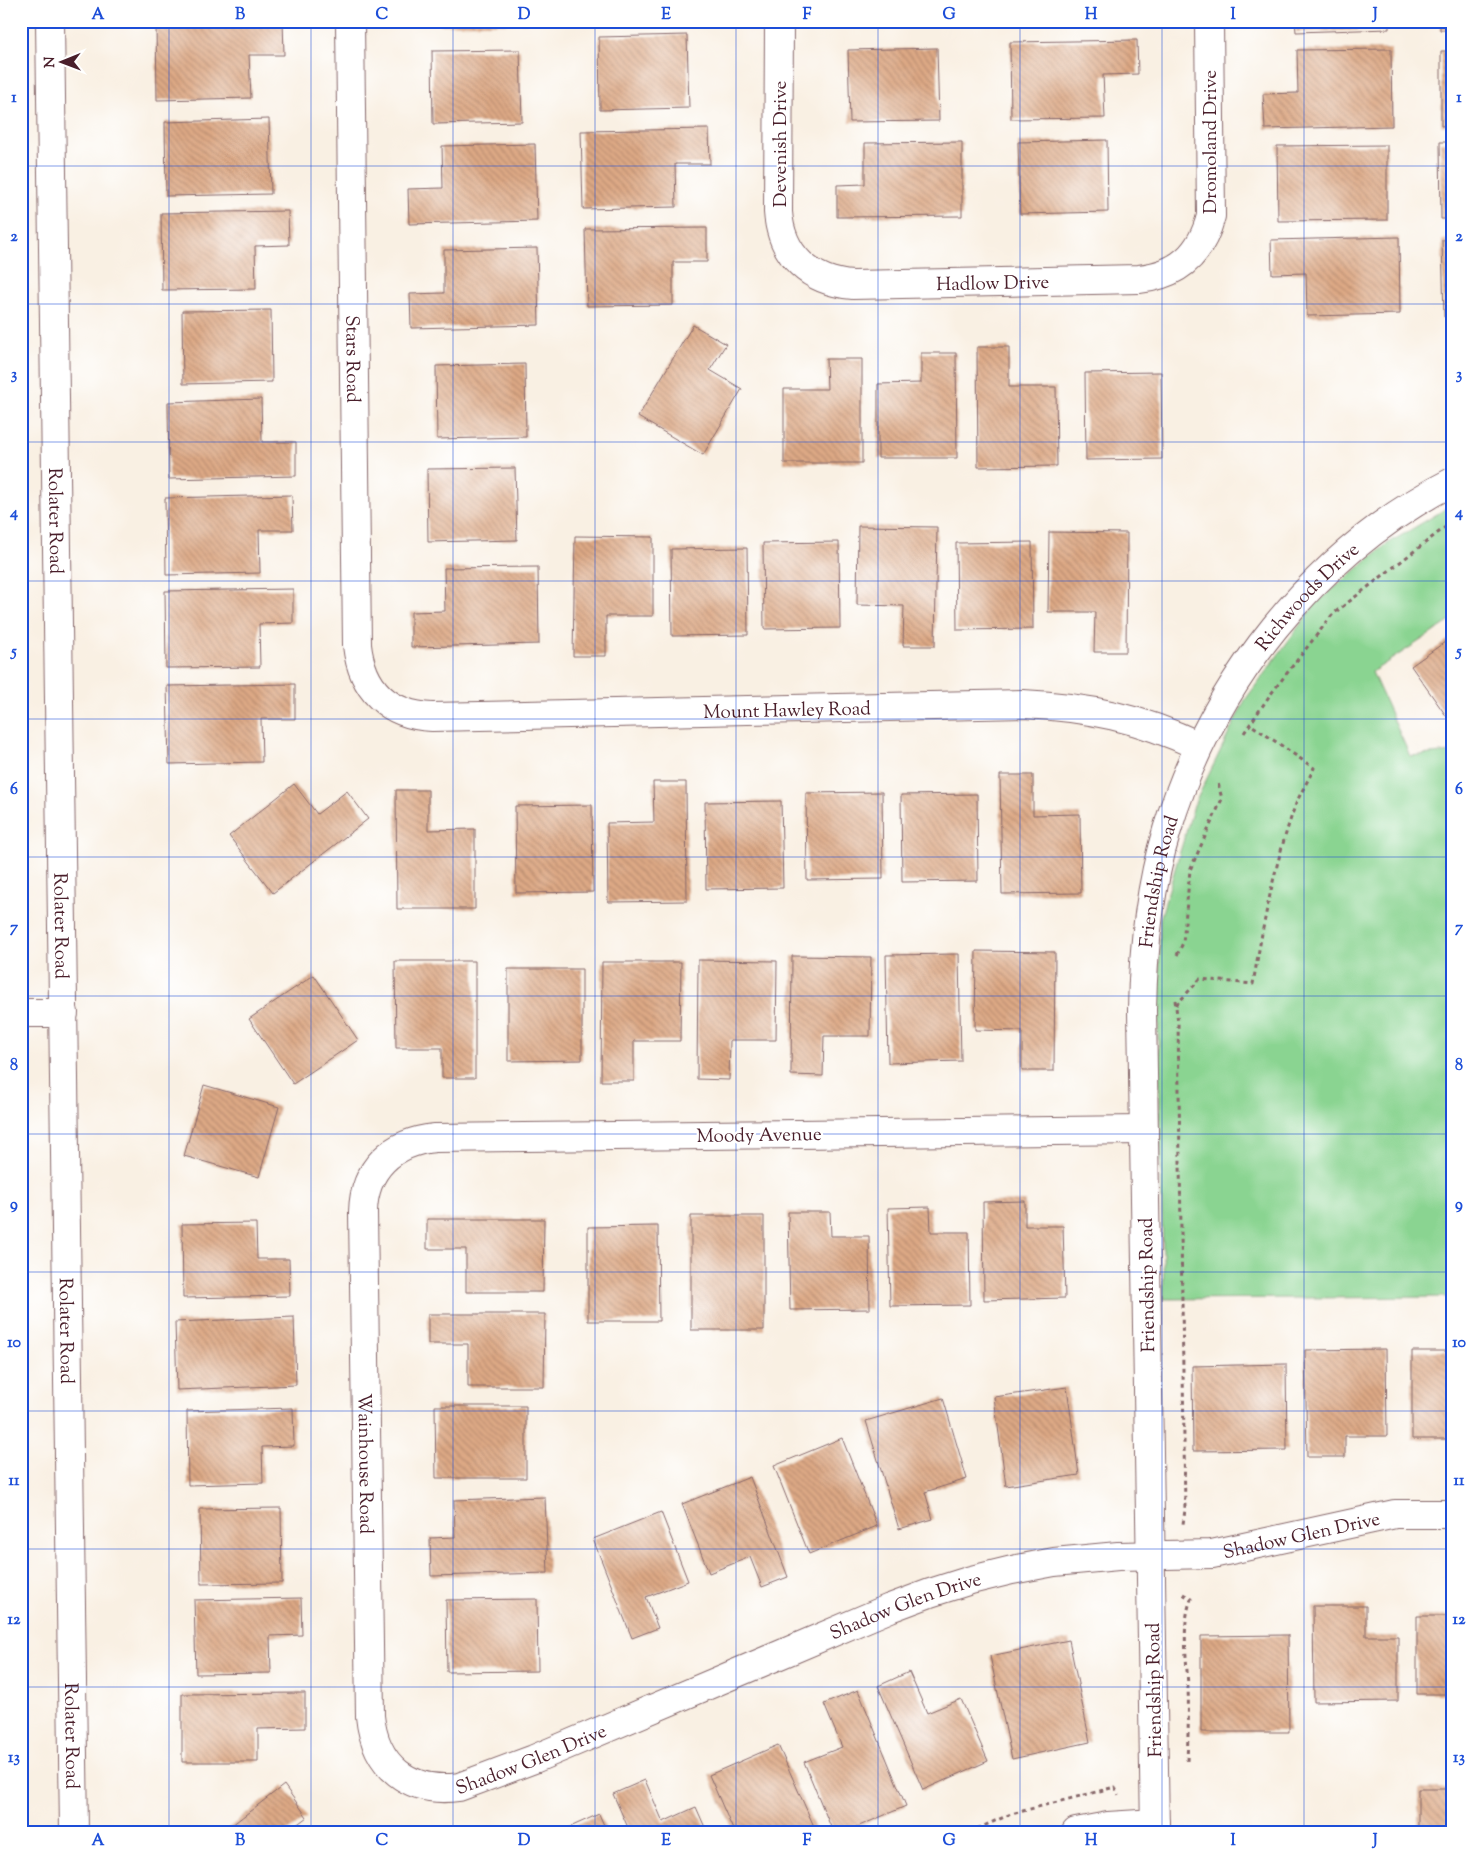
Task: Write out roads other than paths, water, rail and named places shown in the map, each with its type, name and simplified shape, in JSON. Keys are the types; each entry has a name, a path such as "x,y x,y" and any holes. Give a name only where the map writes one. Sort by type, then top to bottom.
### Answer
{"street":[{"name":"Rolater Road","path":"50,21 74,1832"},
{"name":"Stars Road","path":"350,21 357,645 362,670 367,681 375,691"},
{"name":"Devenish Drive","path":"779,21 779,223 785,243 798,261"},
{"name":"Dromoland Drive","path":"1190,258 1203,238 1211,216 1209,21"},
{"name":"Hadlow Drive","path":"798,261 817,276 840,284 852,284 1139,279 1172,271 1190,258"},
{"name":"Richwoods Drive","path":"1199,746 1220,706 1244,669 1271,632 1301,598 1332,566 1367,538 1403,511 1452,482"},
{"name":"Mount Hawley Road","path":"375,691 382,699 400,711 410,715 432,718 1013,705 1056,706 1090,710 1123,717 1156,727 1199,746"},
{"name":"Friendship Road","path":"1155,1828 1142,964 1147,919 1166,831 1181,788 1199,746"},
{"path":"21,1013 64,1013"},
{"name":"Moody Avenue","path":"382,1162 390,1154 406,1145 423,1139 435,1138 1144,1130"},
{"name":"Wainhouse Road","path":"382,1162 369,1180 363,1202 364,1301 370,1716 373,1738 380,1753 390,1766"},
{"name":"Shadow Glen Drive","path":"390,1766 410,1781 422,1786 446,1789 459,1787 534,1759 930,1593 987,1576 1054,1562 1150,1555 1212,1554 1395,1514 1452,1514"},
{"path":"1076,1832 1108,1826 1155,1828"}]}
